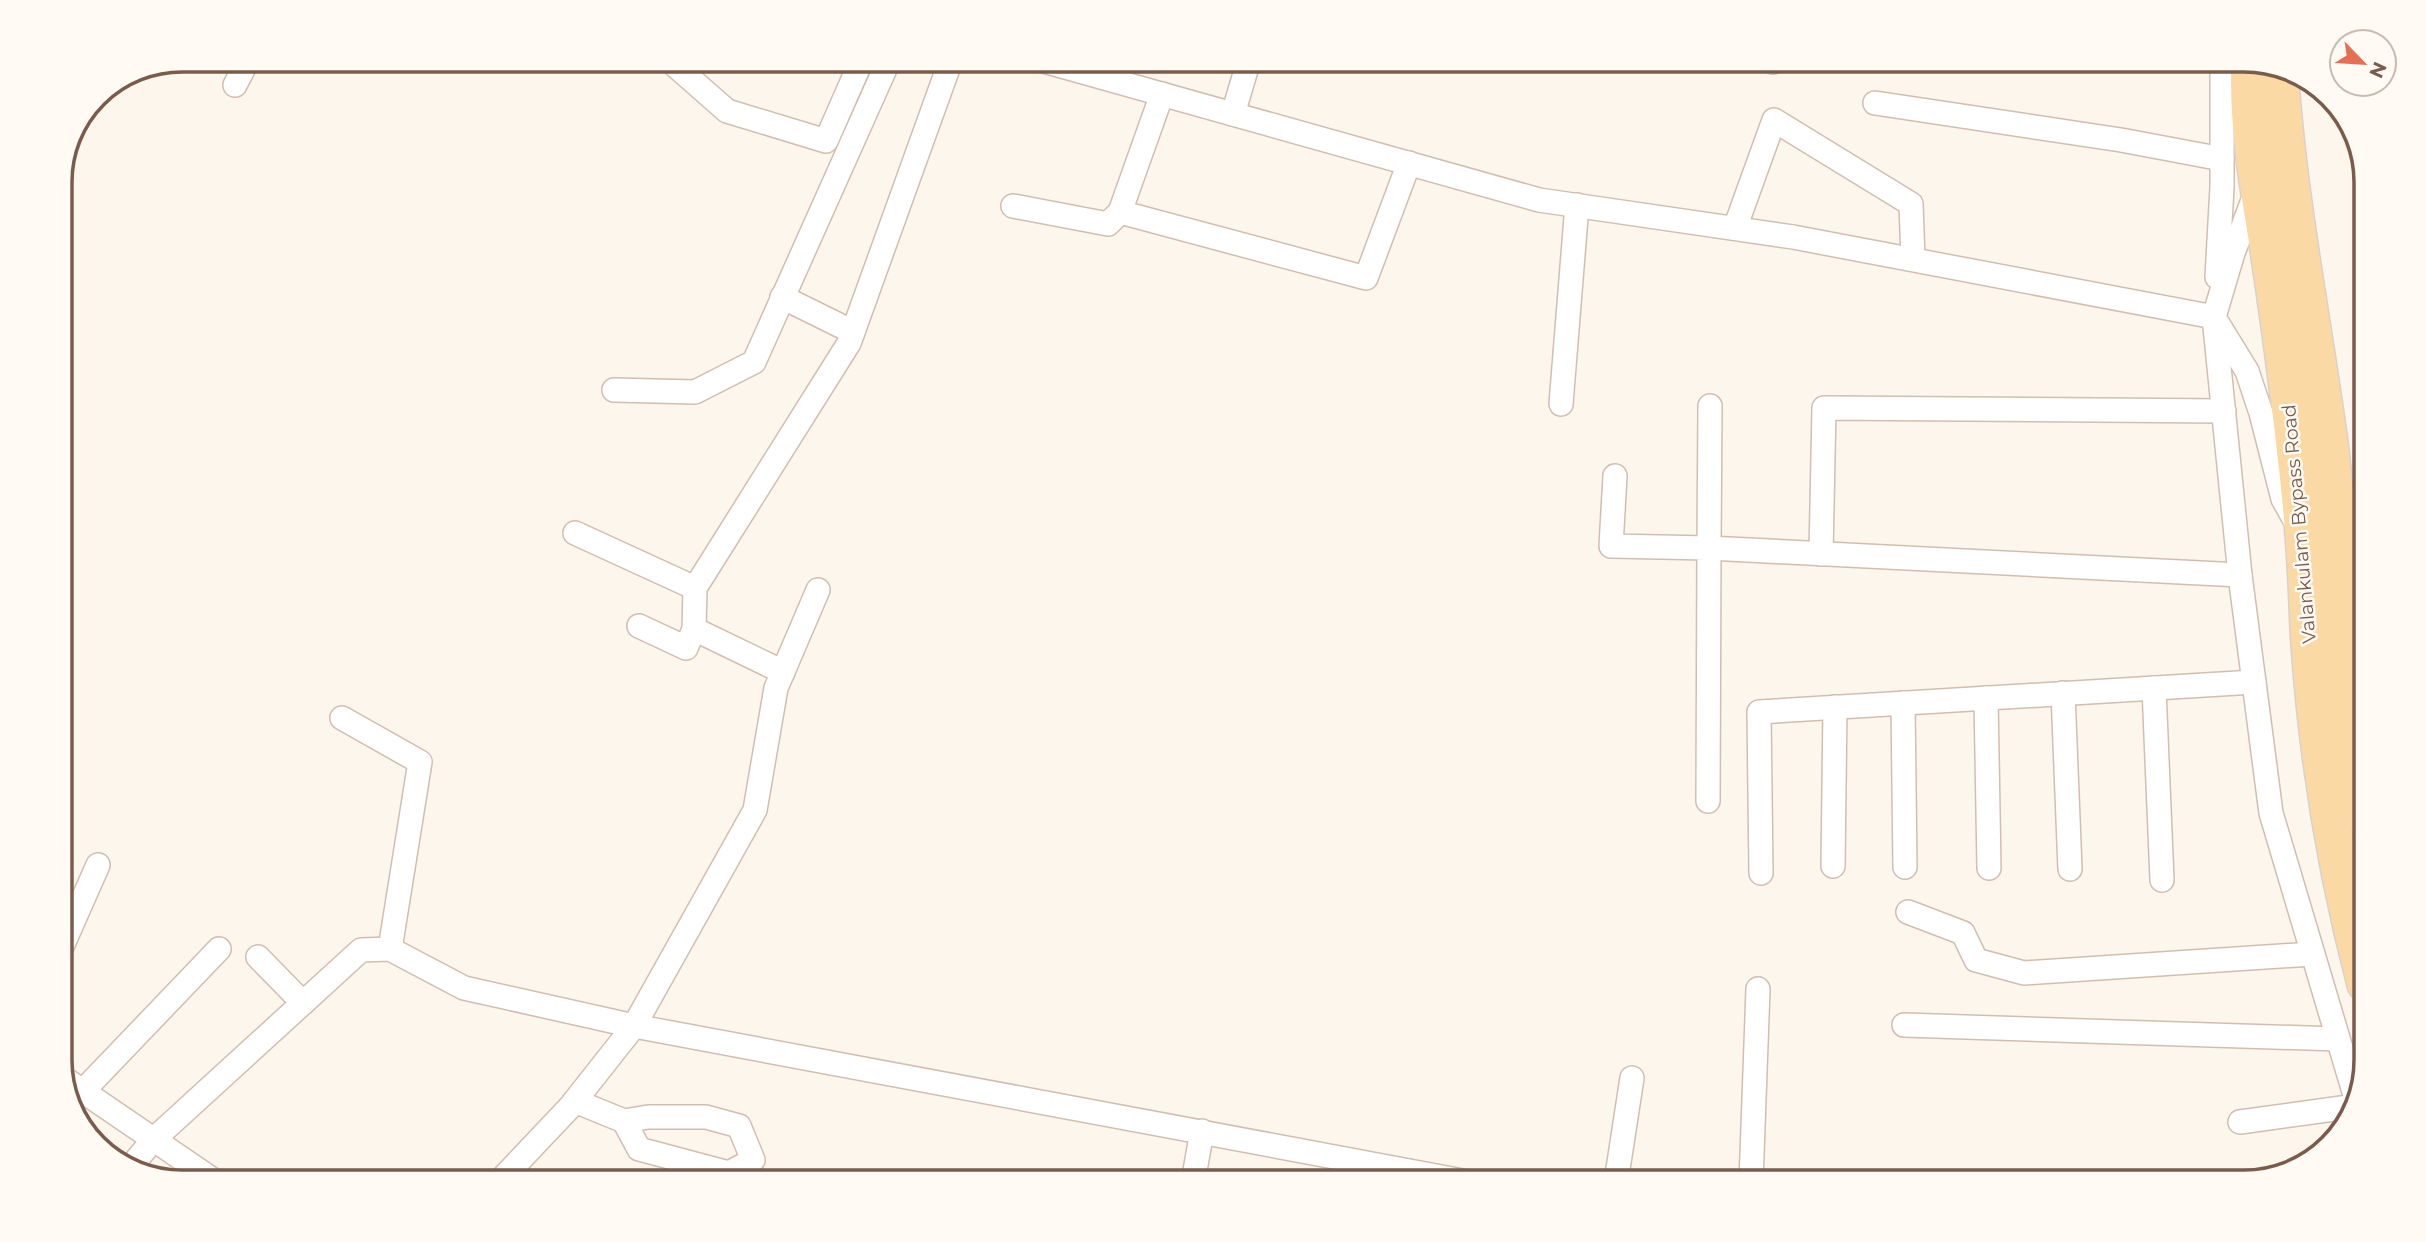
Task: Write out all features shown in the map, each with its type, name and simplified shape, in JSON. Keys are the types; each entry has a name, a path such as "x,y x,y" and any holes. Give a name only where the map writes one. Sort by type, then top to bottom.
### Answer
{"main road":[{"name":"Valankulam Bypass Road","path":"2249,72 2248,96 2253,156 2276,292 2293,432 2354,731"},
{"name":"Valankulam Bypass Road","path":"2279,77 2283,135 2312,321 2317,551 2309,644 2327,794 2354,938"}],"street":[{"path":"235,85 242,72"},
{"path":"682,72 727,111 826,141 856,72"},
{"path":"614,390 695,392 754,362 884,72"},
{"path":"639,626 686,648 694,629 695,588 849,342 947,72"},
{"path":"1083,72 1539,200 1735,228 2214,317"},
{"path":"1233,114 1245,72"},
{"path":"2222,72 2222,159 2214,317 2240,575 2271,813 2351,1086"},
{"path":"1013,206 1108,225 1120,212 1161,94"},
{"path":"1875,103 2121,140 2222,159"},
{"path":"1735,228 1774,120 1911,204 1913,260"},
{"path":"1120,212 1366,278 1409,163"},
{"path":"2259,186 2232,253 2214,317 2247,371 2261,413 2283,499 2317,551"},
{"path":"1561,404 1577,205"},
{"path":"782,297 853,332"},
{"path":"1708,801 1710,406"},
{"path":"1821,554 1824,408 2224,411"},
{"path":"1615,476 1611,546 1709,548 2240,575"},
{"path":"575,533 695,588"},
{"path":"510,1170 575,1101 634,1026 755,810 776,688 818,590"},
{"path":"694,629 783,672"},
{"path":"1761,873 1759,712 2254,682"},
{"path":"2154,688 2162,880"},
{"path":"2063,693 2070,869"},
{"path":"1986,698 1989,868"},
{"path":"1903,703 1905,867"},
{"path":"1833,866 1835,707"},
{"path":"342,718 420,762 390,949"},
{"path":"72,923 97,865"},
{"path":"1908,912 1963,933 1976,960 2024,973 2312,954"},
{"path":"83,1091 219,949"},
{"path":"136,1160 153,1140 360,950 390,949 464,988 634,1026 1405,1170"},
{"path":"258,957 303,1003"},
{"path":"1751,1170 1758,989"},
{"path":"1904,1025 2337,1039"},
{"path":"1618,1170 1632,1078"},
{"path":"75,1086 198,1170"},
{"path":"575,1101 624,1121 648,1117 706,1117 739,1126 753,1160 735,1170"},
{"path":"2240,1122 2344,1106"},
{"path":"624,1121 639,1149 718,1170"},
{"path":"1195,1170 1202,1131"}]}
